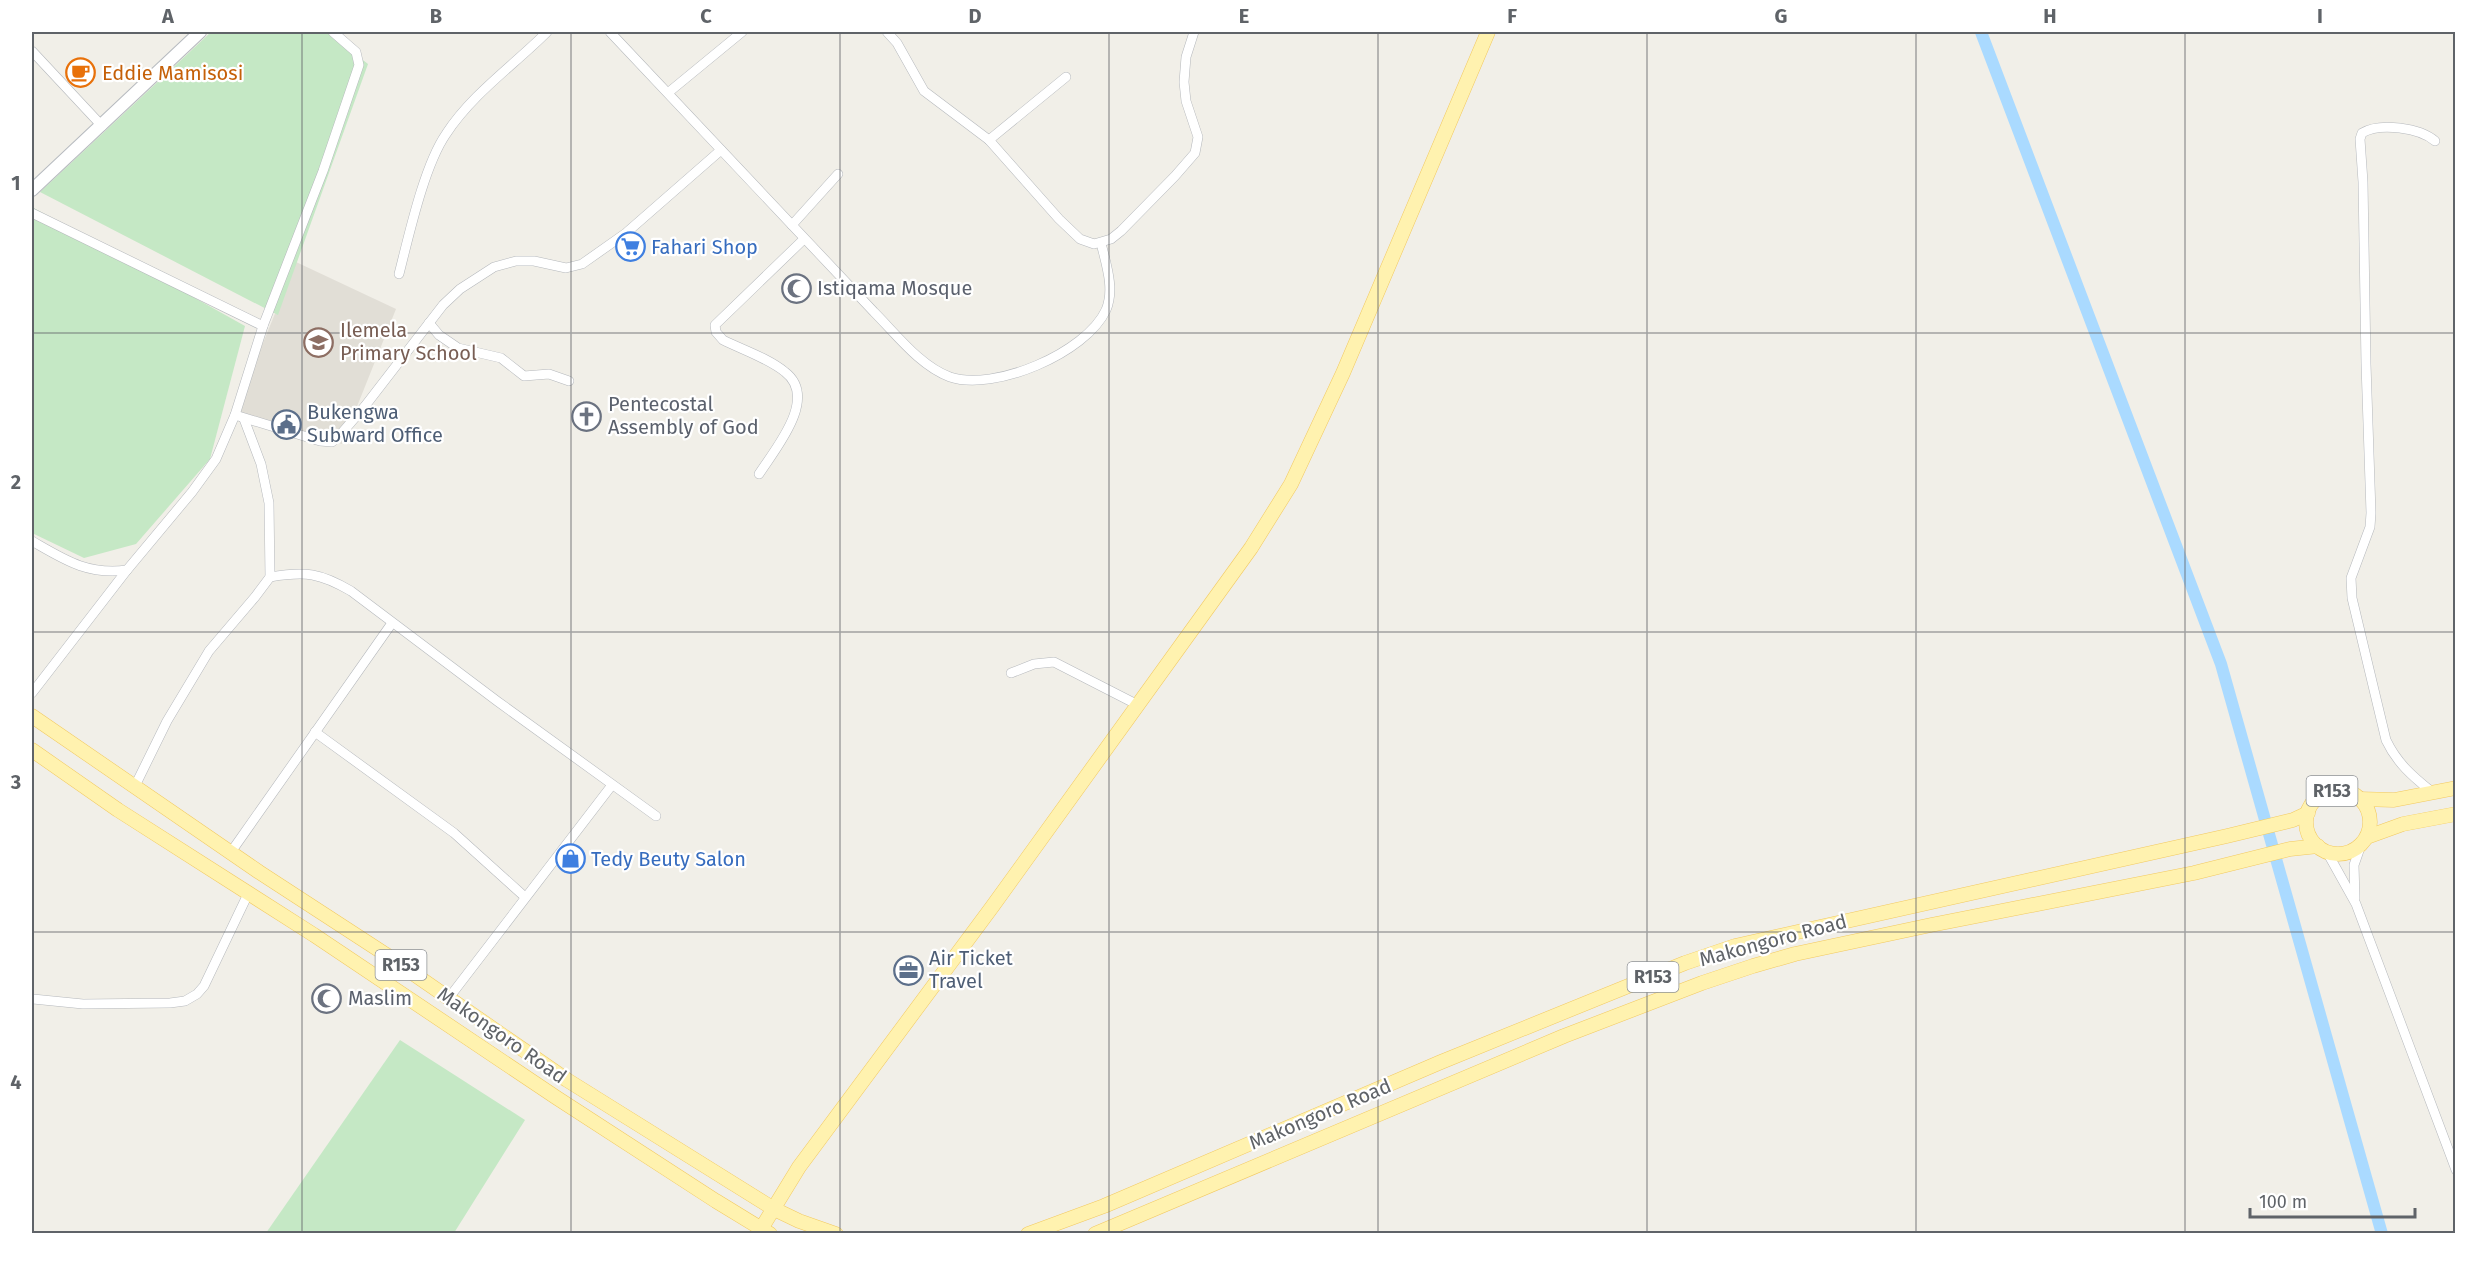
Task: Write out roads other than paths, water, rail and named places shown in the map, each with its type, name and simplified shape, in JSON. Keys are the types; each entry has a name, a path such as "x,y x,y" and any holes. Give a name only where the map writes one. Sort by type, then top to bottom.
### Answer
{"main road":[{"path":"766,1231 774,1209 799,1167 1138,705 1251,548 1291,484 1343,373 1488,32"},
{"name":"Makongoro Road","path":"32,716 567,1080 774,1209 799,1221 836,1233"},
{"name":"Makongoro Road","path":"32,750 118,810 342,954 571,1107 766,1231"},
{"name":"Makongoro Road","path":"1028,1233 1104,1206 1441,1062 1685,963 1725,950 2293,820 2308,813 2312,804 2320,796 2330,791 2341,790 2360,799 2394,800 2456,788"},
{"name":"R153","path":"2360,799 2370,816 2364,841"},
{"name":"R153","path":"2308,813 2308,831 2323,849"},
{"name":"Makongoro Road","path":"1095,1233 1564,1036 1702,982 1753,966 1796,954 1931,925 2194,873 2289,849 2323,849 2345,853 2364,841 2403,824 2456,813"}],"street":[{"path":"32,190 200,32"},
{"path":"32,693 127,570 209,471 240,417 263,326 323,171 359,65 356,52 333,32"},
{"path":"399,274 426,179 445,134 466,109 547,32"},
{"path":"610,32 669,92 804,239 914,352 949,376 965,381 998,379 1043,363 1082,338 1097,324 1107,309 1110,286 1101,243"},
{"path":"669,92 742,32"},
{"path":"890,33 924,91 989,140 1059,219 1080,239 1089,244 1111,239 1121,231 1195,153 1198,137 1186,101 1184,82 1186,57 1194,32"},
{"path":"32,51 102,126"},
{"path":"989,140 1066,77"},
{"path":"2432,792 2406,771 2395,758 2386,740 2352,598 2351,578 2370,527 2371,513 2360,139 2362,133 2367,130 2401,129 2417,130 2435,141"},
{"path":"240,417 320,441 332,442 365,406 429,323 460,289 494,267 516,261 534,261 566,268 582,264 636,225 721,150"},
{"path":"792,225 838,174"},
{"path":"32,213 263,326"},
{"path":"759,474 796,412 798,392 794,380 784,371 723,340 716,332 715,325 804,239"},
{"path":"429,323 447,342 458,348 501,358 524,376 549,374 569,381"},
{"path":"135,786 167,721 209,651 270,577 268,493 261,464 240,417"},
{"path":"32,541 83,568 99,572 127,570"},
{"path":"270,577 296,572 327,577 351,591 656,816"},
{"path":"231,852 392,623"},
{"path":"1011,673 1034,664 1054,662 1138,705"},
{"path":"315,732 454,833 525,897"},
{"path":"448,999 612,785"},
{"path":"2356,904 2354,865 2364,841"},
{"path":"2323,849 2356,904 2456,1170"},
{"path":"33,999 123,1005 185,1001 197,994 204,986 248,894"}],"waterway":[{"path":"1981,32 2221,664 2382,1234"}],"place":[{"name":"Eddie Mamisosi","path":"81,73"},
{"name":"Fahari Shop","path":"630,247"},
{"name":"Istiqama Mosque","path":"796,288"},
{"name":"Ilemela Primary School","path":"319,342"},
{"name":"Pentecostal Assembly of God","path":"587,416"},
{"name":"Bukengwa Subward Office","path":"286,424"},
{"name":"Tedy Beuty Salon","path":"570,859"},
{"name":"Air Ticket Travel","path":"908,970"},
{"name":"Maslim","path":"327,998"}]}
